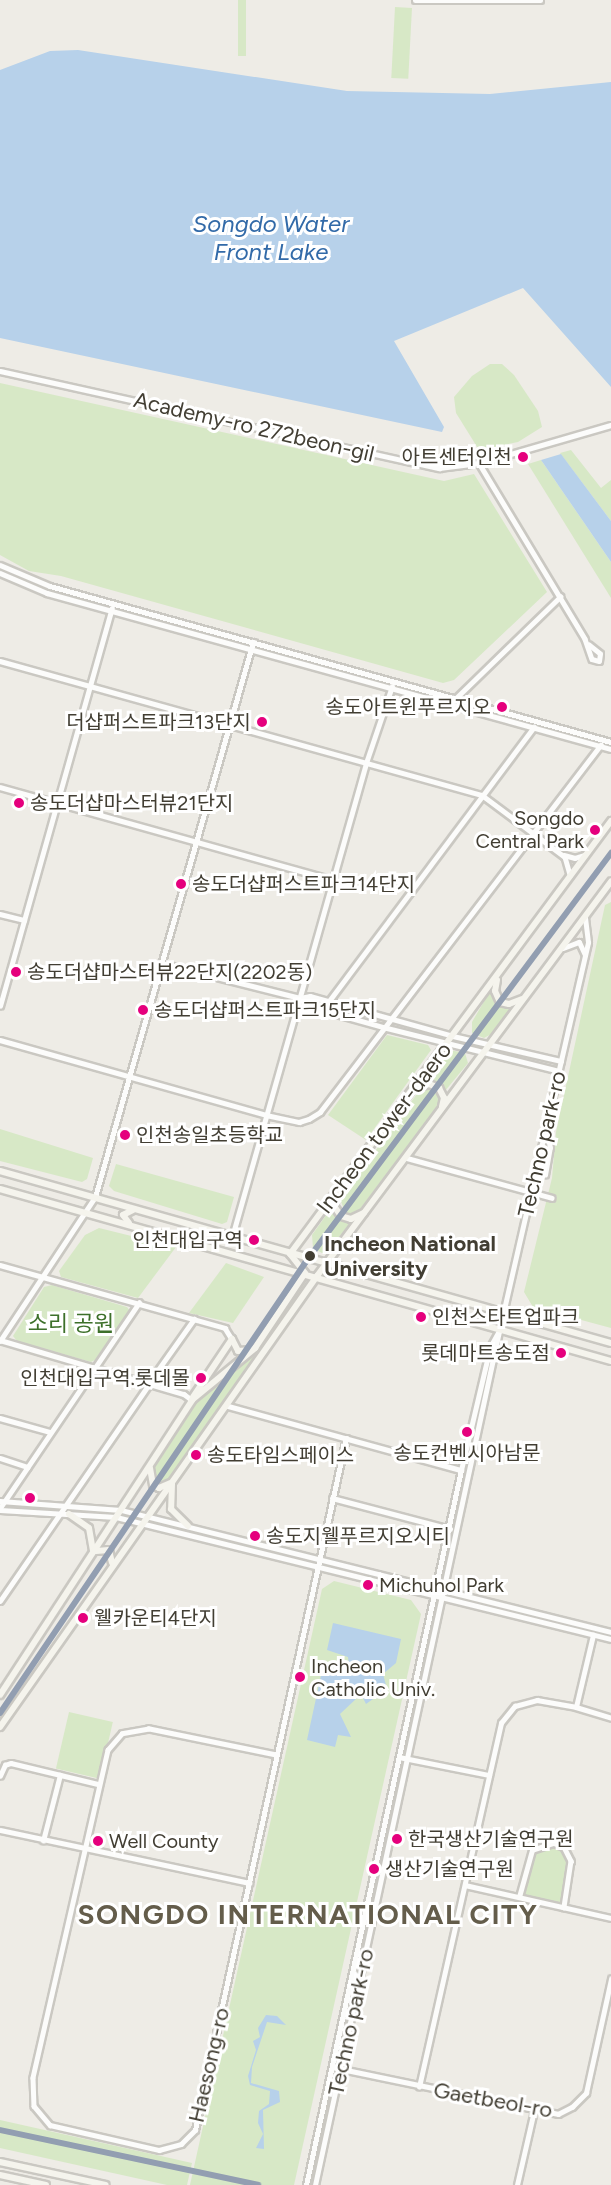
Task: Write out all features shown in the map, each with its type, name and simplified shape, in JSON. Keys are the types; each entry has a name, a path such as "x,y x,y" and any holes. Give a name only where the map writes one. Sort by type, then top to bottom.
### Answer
{"main road":[{"name":"Incheon tower-daero","path":"291,1254 611,821"},
{"name":"Incheon tower-daero","path":"0,1727 142,1523 228,1406 317,1276 611,881"},
{"path":"499,974 495,991 500,1002 512,1004 525,996"},
{"path":"412,1090 426,1084 439,1088 444,1098 440,1113"},
{"path":"0,1171 611,1343"},
{"path":"0,1188 611,1361"},
{"path":"339,1188 334,1203 339,1215 351,1219 367,1211"},
{"path":"136,1226 123,1215 140,1210"},
{"path":"291,1254 305,1273"},
{"path":"192,1400 255,1348 305,1273"},
{"path":"232,1339 235,1347 243,1352 255,1348"},
{"path":"0,1695 232,1339"},
{"path":"226,1348 235,1347"},
{"path":"154,1459 148,1474 153,1485 163,1487 173,1481"},
{"path":"173,1481 171,1509 188,1526"},
{"path":"69,1514 89,1528 94,1543 92,1554"},
{"path":"92,1554 103,1548 109,1550 113,1557 111,1567"},
{"path":"0,2162 105,2185"},
{"path":"0,2175 46,2185"}],"street":[{"path":"416,0 540,0"},
{"name":"Academy-ro 272beon-gil","path":"0,370 439,468 479,463 611,425"},
{"path":"479,463 589,645"},
{"path":"0,565 50,586 457,697 611,742"},
{"path":"0,573 47,593 391,688 452,702 611,749"},
{"path":"452,702 561,597"},
{"path":"0,1006 114,603"},
{"path":"192,1400 149,1384 0,1340 87,1213 95,1197 253,642"},
{"path":"0,661 482,795 559,852 570,864 570,876"},
{"path":"232,1237 366,763 393,681"},
{"path":"329,1001 534,727"},
{"path":"0,1040 266,1115 299,1122 320,1112 532,832 601,745"},
{"path":"0,787 333,880"},
{"path":"559,852 575,858 589,851"},
{"path":"0,914 24,920"},
{"name":"Techno park-ro","path":"315,2185 408,1760 439,1597 471,1471 499,1331 585,957 589,937 585,916"},
{"path":"559,951 569,943 579,942 585,957"},
{"path":"161,963 300,998 310,996 453,1036 561,1061"},
{"path":"300,998 308,1006 447,1044 559,1071"},
{"path":"545,1175 550,1148 546,1128"},
{"path":"407,1158 552,1198"},
{"path":"0,1265 225,1328 232,1339"},
{"path":"139,1304 28,1467 2,1501 0,1509 116,1517 611,1639"},
{"path":"153,1377 195,1319"},
{"name":"Techno park-ro","path":"441,1589 461,1470 490,1347 499,1331"},
{"path":"0,1602 149,1384"},
{"path":"228,1406 461,1470"},
{"path":"0,1418 50,1432"},
{"name":"Haesong-ro","path":"83,1849 33,2078 32,2102 41,2117 54,2127 165,2150 181,2145 198,2123 318,1568 318,1559 346,1438"},
{"path":"0,1458 28,1467"},
{"path":"332,1498 450,1529"},
{"path":"2,1501 121,1510 611,1632"},
{"path":"306,2185 399,1757 439,1597"},
{"path":"576,1707 593,1635"},
{"name":"Gaetbeol-ro","path":"419,2087 498,1730 515,1706 537,1700 576,1707 611,1718"},
{"path":"83,1849 98,1784 112,1743 136,1729 276,1755"},
{"path":"399,1757 489,1775"},
{"path":"0,1776 3,1768 11,1763 98,1784"},
{"path":"44,1841 60,1775"},
{"path":"0,1830 249,1883"},
{"path":"519,1897 532,1850 554,1843 564,1847 571,1861 564,1907"},
{"path":"465,1885 611,1918"},
{"name":"Gaetbeol-ro","path":"332,2067 534,2111 558,2114 572,2108 586,2093 611,1979"},
{"path":"517,2185 534,2111"}],"green space":[{"path":"238,0 246,0 246,56 238,56"},
{"path":"395,7 412,8 408,79 391,78"},
{"path":"490,364 502,364 514,375 538,411 542,427 518,442 479,450 456,413 454,397 472,376"},
{"path":"0,383 444,481 474,474 547,592 454,680 443,683 61,576 29,571 0,555"},
{"path":"571,450 601,488 611,480 611,521 560,453"},
{"path":"541,460 611,562 611,598 528,464"},
{"name":"Songdo Central Park","path":"611,902 611,1328 533,1307 524,1292 552,1178 556,1132 605,905"},
{"path":"493,986 494,997 500,1004 518,1003 497,1031 484,1038 472,1033 472,1022"},
{"path":"387,1035 428,1045 431,1050 366,1140 328,1115"},
{"path":"450,1050 465,1053 468,1063 445,1091 428,1079"},
{"path":"427,1087 438,1091 438,1106 357,1213 346,1214 340,1199 419,1091"},
{"path":"0,1129 93,1158 87,1179 82,1182 0,1161"},
{"path":"116,1164 234,1197 227,1222 222,1224 114,1191 109,1186"},
{"path":"332,1207 337,1216 351,1222 326,1253 322,1253 313,1248 312,1235"},
{"path":"99,1228 176,1247 138,1298 61,1277 59,1271 85,1235"},
{"path":"226,1263 264,1277 233,1323 189,1313"},
{"name":"소리 공원","path":"52,1285 127,1307 130,1311 95,1360 91,1362 17,1341 13,1336 44,1287"},
{"path":"260,1351 169,1481 155,1484 152,1471 193,1404"},
{"name":"Michuhol Park","path":"334,1581 411,1600 421,1614 294,2185 190,2185 322,1589"},
{"path":"69,1712 113,1722 100,1779 56,1769"},
{"path":"548,1843 564,1847 571,1861 564,1907 519,1897 528,1857 536,1846"},
{"path":"0,2120 192,2163 187,2185 167,2185 0,2148"}],"water":[{"name":"Songdo Water Front Lake","path":"78,50 347,91 490,94 611,82 611,387 523,288 394,341 444,427 442,432 0,338 0,70 50,51"},
{"path":"561,454 611,521 611,562 541,460"},
{"path":"333,1623 401,1639 396,1663 383,1674 386,1685 380,1694 366,1704 363,1698 357,1698 340,1714 351,1737 338,1735 335,1747 307,1740 323,1666 343,1673 349,1665 348,1657 327,1650"},
{"path":"266,2015 277,2016 286,2025 267,2022 252,2067 251,2083 279,2091 280,2102 263,2110 264,2149 256,2148 263,2134 258,2123 259,2111 269,2104 270,2091 250,2085 248,2076 256,2050 253,2041 260,2037 258,2028"}],"transit line":[{"path":"0,1713 305,1263 611,853"},
{"path":"0,2130 258,2185"}],"place":[{"name":"아트센터인천","path":"523,457"},
{"name":"송도아트윈푸르지오","path":"502,707"},
{"name":"더샵퍼스트파크13단지","path":"262,722"},
{"name":"송도더샵마스터뷰21단지","path":"19,803"},
{"name":"Songdo Central Park","path":"595,830"},
{"name":"송도더샵퍼스트파크14단지","path":"181,884"},
{"name":"송도더샵마스터뷰22단지(2202동)","path":"16,972"},
{"name":"송도더샵퍼스트파크15단지","path":"143,1010"},
{"name":"인천송일초등학교","path":"125,1135"},
{"name":"인천대입구역","path":"254,1240"},
{"name":"Incheon National University","path":"310,1256"},
{"name":"인천스타트업파크","path":"421,1317"},
{"name":"롯데마트송도점","path":"561,1353"},
{"name":"인천대입구역.롯데몰","path":"201,1378"},
{"name":"송도컨벤시아남문","path":"467,1432"},
{"name":"송도타임스페이스","path":"196,1455"},
{"name":"송도지웰푸르지오시티","path":"255,1536"},
{"name":"Michuhol Park","path":"368,1585"},
{"name":"웰카운티4단지","path":"83,1618"},
{"name":"Incheon Catholic Univ.","path":"300,1677"},
{"name":"한국생산기술연구원","path":"397,1839"},
{"name":"Well County","path":"98,1841"},
{"name":"생산기술연구원","path":"374,1869"}],"district":[{"name":"SONGDO INTERNATIONAL CITY","path":"308,1914"}]}
